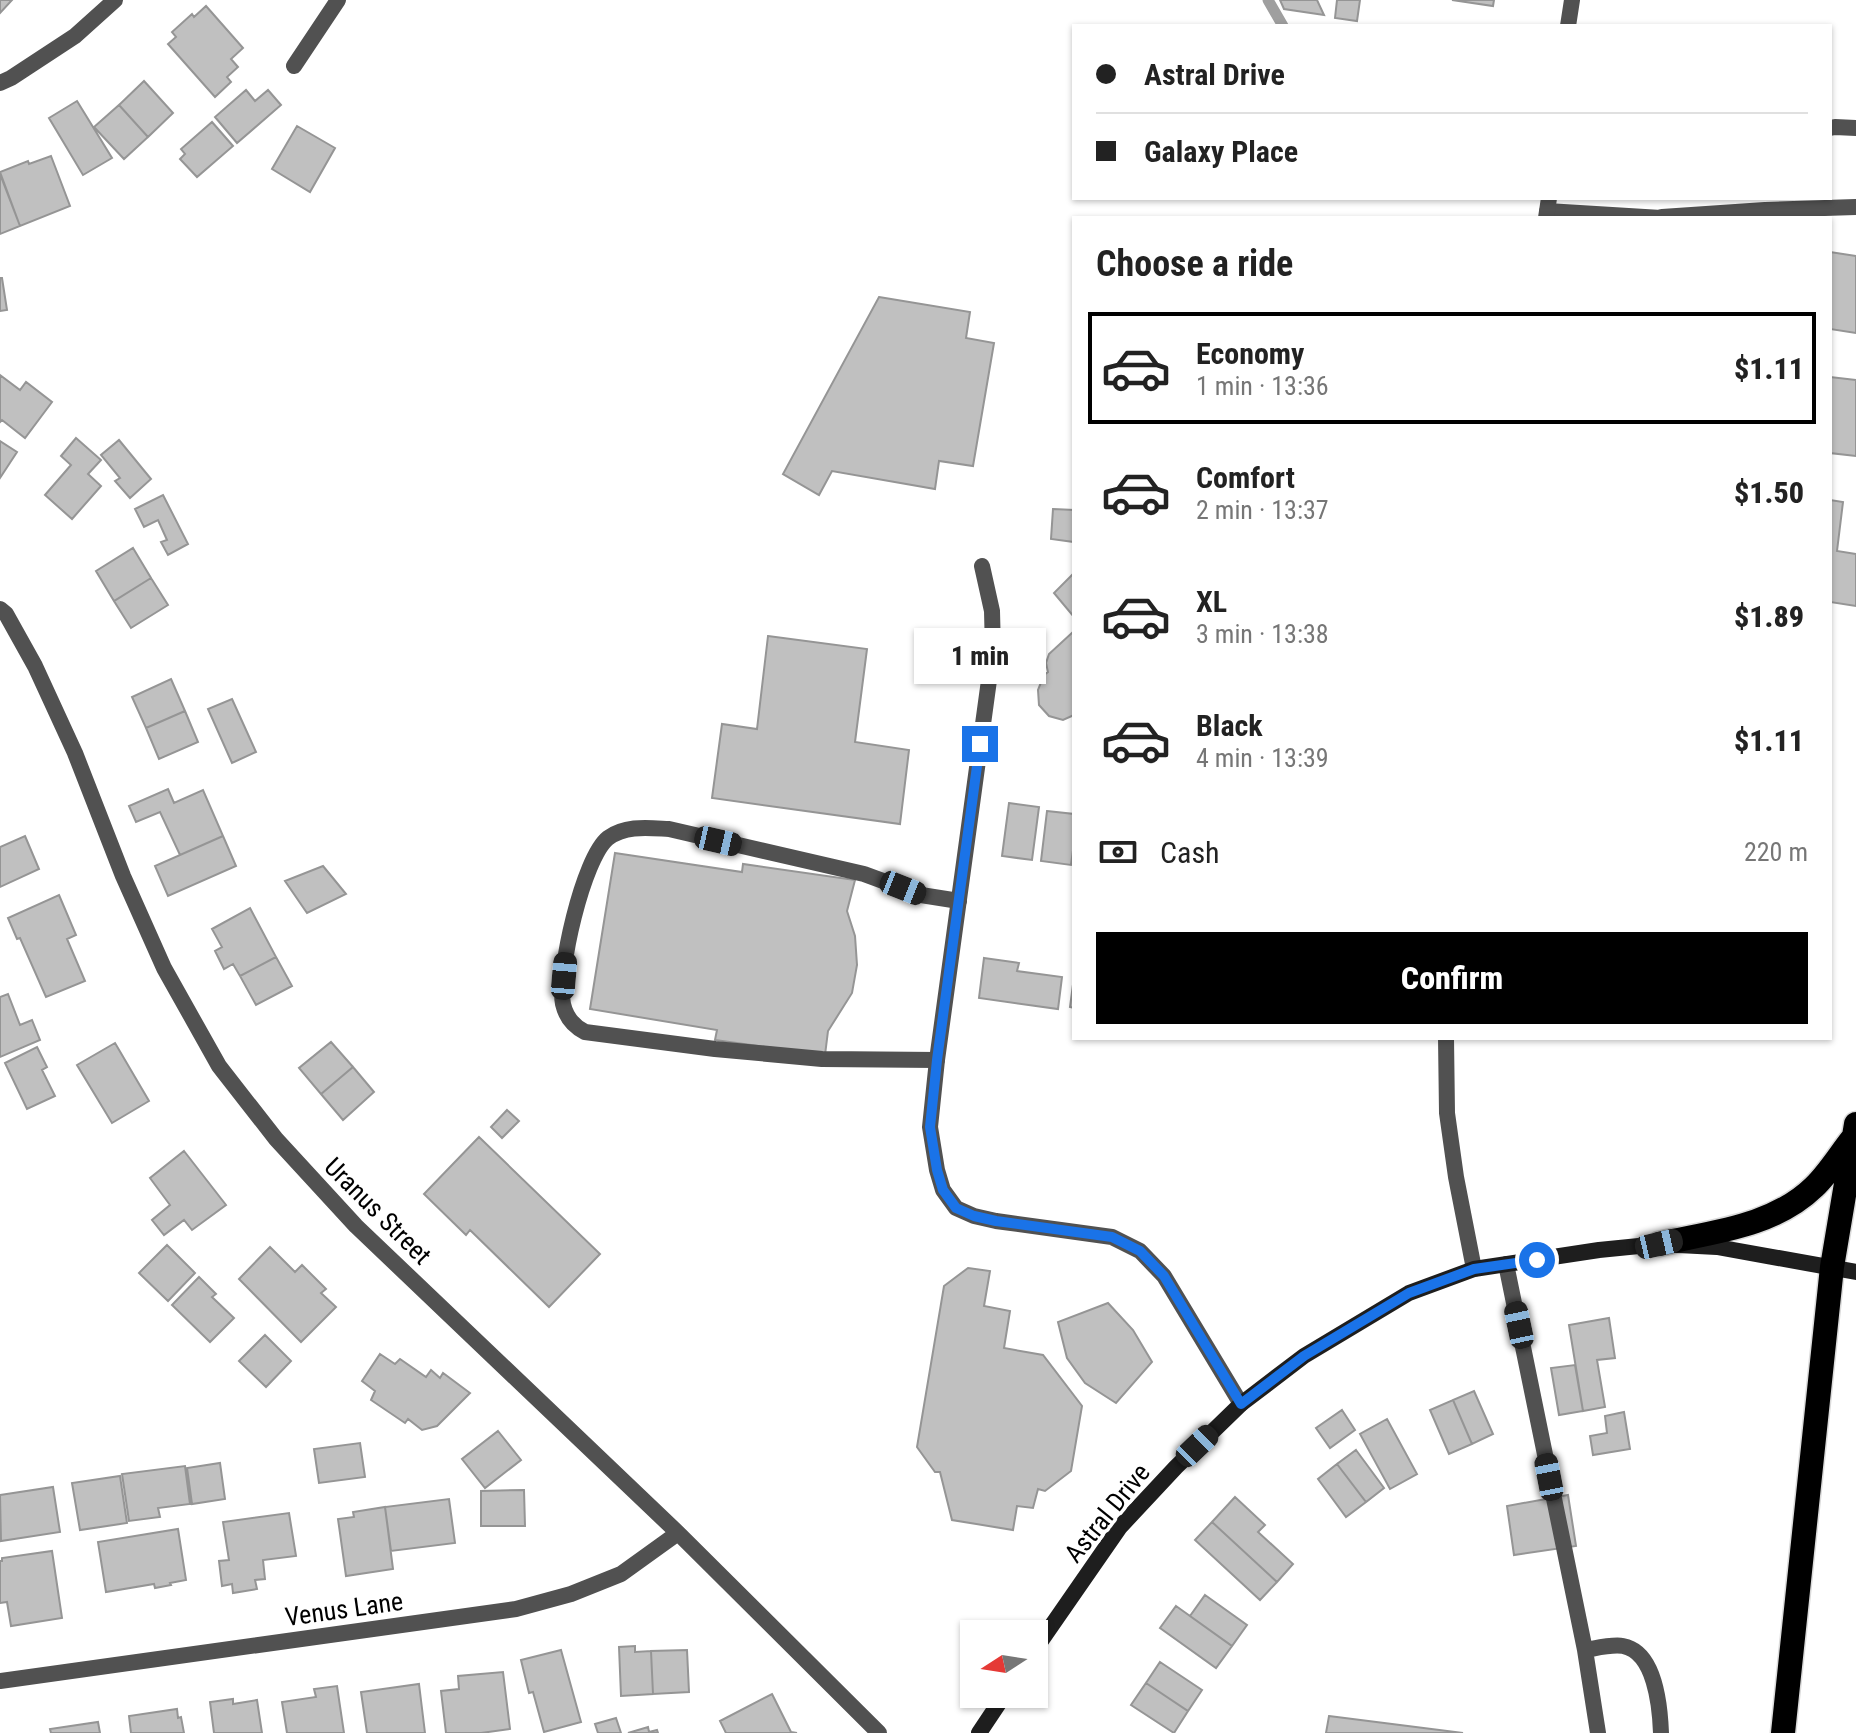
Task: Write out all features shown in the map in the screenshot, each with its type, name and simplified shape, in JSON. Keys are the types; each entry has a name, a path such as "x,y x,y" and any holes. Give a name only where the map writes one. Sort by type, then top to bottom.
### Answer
{"highway":[{"path":"1659,1244 1753,1223 1780,1211 1814,1187 1855,1130"},
{"path":"1783,1733 1832,1267 1855,1130"}],"street":[{"path":"0,83 75,36 115,0"},
{"path":"294,66 338,0"},
{"path":"1568,24 1572,0"},
{"path":"1832,128 1856,128"},
{"path":"1671,216 1723,205 1806,203 1856,207"},
{"path":"1548,209 1643,216"},
{"path":"982,566 992,611 993,651 930,1127 943,1190 956,1208 974,1216 1112,1237 1140,1251 1164,1276 1241,1404"},
{"name":"Uranus Street","path":"0,609 6,614 42,680 164,968 219,1066 276,1139 356,1226 678,1533 879,1733"},
{"path":"937,1060 822,1059 585,1032 575,1027 566,1015 562,1000 567,953 584,880 599,849 608,838 638,827 669,829 864,874 921,895 959,901"},
{"path":"1446,1040 1447,1113 1474,1269"},
{"name":"Astral Drive","path":"1048,1631 1120,1527 1241,1404 1304,1356 1409,1293 1474,1269 1659,1244 1717,1247 1856,1272"},
{"path":"1506,1264 1585,1650 1598,1733"},
{"name":"Venus Lane","path":"0,1681 516,1609 571,1594 621,1574 678,1533"},
{"path":"1585,1650 1619,1645 1633,1649 1643,1657 1650,1669 1661,1733"},
{"path":"979,1733 996,1708"}],"building":[{"path":"0,0 12,0 0,13"},
{"path":"1280,0 1317,0 1324,15 1284,9"},
{"path":"1337,0 1360,0 1357,21 1335,18"},
{"path":"1452,0 1494,0 1493,6"},
{"path":"206,6 243,48 231,59 238,67 227,77 231,82 215,97 168,44 176,37 172,32"},
{"path":"144,81 173,113 148,137 119,105"},
{"path":"246,90 255,101 268,90 281,105 237,143 215,117"},
{"path":"77,101 112,158 83,175 49,118"},
{"path":"119,105 148,137 124,159 94,127"},
{"path":"212,122 233,146 197,177 180,159 185,154 181,149"},
{"path":"297,126 335,148 310,192 272,169"},
{"path":"51,156 70,206 20,226 0,172"},
{"path":"0,174 20,226 0,234"},
{"path":"1832,252 1856,256 1856,333 1832,329"},
{"path":"0,278 7,310 0,311"},
{"path":"879,297 970,312 966,338 994,343 973,466 939,461 935,489 832,471 819,495 783,474"},
{"path":"0,375 20,390 26,382 52,402 25,438 2,420 0,422"},
{"path":"1832,377 1856,380 1856,456 1832,453"},
{"path":"76,438 101,460 88,474 101,486 72,519 45,495 71,465 61,456"},
{"path":"119,440 151,479 130,498 115,481 120,478 101,455"},
{"path":"0,441 17,452 0,478"},
{"path":"163,495 188,544 168,555 161,542 167,540 158,520 144,527 135,509"},
{"path":"1832,500 1843,502 1837,551 1856,554 1856,606 1832,602"},
{"path":"1053,509 1072,510 1072,542 1051,539"},
{"path":"133,548 151,578 114,601 96,571"},
{"path":"1072,575 1072,615 1054,593"},
{"path":"151,578 168,605 131,628 114,601"},
{"path":"1072,633 1072,716 1063,720 1049,716 1039,705 1038,690 1048,672 1046,663 1049,654"},
{"path":"768,636 867,649 855,742 909,750 900,824 712,798 722,724 757,729"},
{"path":"171,679 185,711 146,728 132,697"},
{"path":"232,699 256,752 232,763 208,709"},
{"path":"185,711 198,742 159,759 146,728"},
{"path":"168,789 174,803 203,790 223,836 180,855 160,812 136,822 129,806"},
{"path":"1009,803 1039,807 1032,860 1002,856"},
{"path":"1047,811 1072,814 1071,865 1041,861"},
{"path":"25,836 39,869 0,887 0,847"},
{"path":"223,836 236,866 168,896 155,866"},
{"path":"615,853 742,872 743,864 855,880 847,911 855,936 857,965 852,993 828,1031 825,1055 715,1040 717,1030 590,1009"},
{"path":"323,866 346,894 307,913 285,881"},
{"path":"59,895 76,935 67,939 85,981 46,997 8,918"},
{"path":"250,908 276,957 240,976 233,964 224,969 215,951 222,947 212,929"},
{"path":"276,957 292,986 256,1005 240,976"},
{"path":"984,958 1019,963 1017,971 1062,977 1058,1009 979,998"},
{"path":"8,994 20,1025 32,1020 40,1040 0,1057 0,997"},
{"path":"331,1042 353,1067 321,1094 299,1068"},
{"path":"115,1043 149,1101 112,1123 77,1065"},
{"path":"37,1047 47,1067 42,1070 55,1096 27,1109 5,1063"},
{"path":"353,1067 374,1092 343,1120 321,1094"},
{"path":"507,1110 519,1121 502,1138 491,1127"},
{"path":"479,1137 600,1254 549,1307 470,1230 466,1235 424,1194"},
{"path":"184,1151 226,1205 192,1230 184,1220 164,1235 152,1220 170,1205 150,1178"},
{"path":"167,1245 195,1273 168,1301 139,1273"},
{"path":"270,1247 295,1272 302,1265 326,1289 321,1293 336,1307 301,1342 239,1279"},
{"path":"968,1268 990,1271 984,1306 1010,1311 1004,1348 1043,1355 1082,1406 1071,1471 1045,1491 1038,1489 1033,1508 1017,1506 1013,1530 952,1520 940,1472 935,1472 917,1447 944,1286"},
{"path":"199,1277 216,1294 212,1297 234,1318 210,1342 172,1305"},
{"path":"1108,1303 1133,1330 1152,1362 1116,1403 1085,1383 1067,1358 1058,1322"},
{"path":"1609,1318 1615,1358 1597,1360 1605,1407 1583,1411 1569,1325"},
{"path":"265,1335 291,1361 266,1387 239,1361"},
{"path":"380,1354 395,1364 400,1359 426,1377 431,1370 440,1378 443,1373 470,1393 437,1426 422,1430 408,1419 405,1423 371,1400 375,1391 362,1381"},
{"path":"1575,1365 1583,1411 1559,1415 1551,1368"},
{"path":"1474,1391 1493,1434 1472,1444 1453,1400"},
{"path":"1453,1400 1472,1444 1449,1454 1430,1410"},
{"path":"1342,1410 1355,1430 1330,1448 1316,1428"},
{"path":"1624,1412 1630,1449 1593,1455 1590,1436 1607,1433 1605,1416"},
{"path":"1387,1419 1417,1474 1390,1489 1360,1434"},
{"path":"498,1431 521,1460 485,1488 462,1459"},
{"path":"360,1443 365,1477 319,1483 314,1449"},
{"path":"1356,1450 1384,1488 1366,1502 1337,1464"},
{"path":"220,1463 225,1499 192,1504 187,1468"},
{"path":"1337,1464 1366,1502 1346,1517 1318,1479"},
{"path":"185,1466 190,1504 158,1508 160,1517 129,1521 122,1474"},
{"path":"120,1476 127,1523 80,1530 72,1483"},
{"path":"53,1487 60,1532 1,1541 0,1495"},
{"path":"524,1490 525,1526 481,1526 481,1491"},
{"path":"1568,1495 1576,1546 1514,1555 1507,1506"},
{"path":"1235,1497 1265,1525 1258,1532 1293,1564 1277,1582 1212,1522"},
{"path":"449,1499 455,1543 391,1551 385,1507"},
{"path":"385,1507 393,1569 346,1576 338,1519 354,1517 353,1512"},
{"path":"289,1513 296,1556 263,1560 265,1579 255,1580 257,1589 233,1593 232,1584 222,1586 219,1561 229,1560 223,1522"},
{"path":"1212,1522 1277,1582 1260,1600 1195,1540"},
{"path":"178,1529 186,1580 155,1588 154,1584 106,1592 98,1542"},
{"path":"52,1551 62,1618 11,1626 7,1602 0,1603 0,1561 2,1558"},
{"path":"1205,1595 1247,1625 1232,1646 1190,1616"},
{"path":"1176,1606 1232,1646 1216,1668 1160,1628"},
{"path":"635,1646 635,1652 651,1651 653,1694 621,1696 619,1647"},
{"path":"561,1650 581,1722 544,1732 533,1692 529,1693 521,1660"},
{"path":"687,1650 689,1692 653,1694 651,1651"},
{"path":"1160,1662 1202,1690 1188,1711 1146,1683"},
{"path":"503,1672 510,1729 446,1733 441,1691 459,1689 458,1676"},
{"path":"1146,1683 1188,1711 1174,1733 1131,1705"},
{"path":"419,1684 425,1733 367,1733 361,1692"},
{"path":"337,1686 344,1733 287,1733 282,1702 316,1697 314,1689"},
{"path":"772,1694 791,1732 797,1733 726,1733 720,1721"},
{"path":"233,1699 233,1704 257,1700 262,1733 214,1733 210,1702"},
{"path":"177,1709 184,1733 131,1733 129,1716"},
{"path":"1329,1716 1463,1733 1326,1733"},
{"path":"616,1718 621,1733 598,1733 595,1724"},
{"path":"98,1722 100,1733 51,1733 50,1729"},
{"path":"648,1727 649,1732 657,1730 658,1733 628,1733"}],"waterway":[{"path":"1268,0 1282,24"}],"route":[{"path":"980,744 930,1127 943,1190 956,1208 996,1221 1112,1237 1140,1251 1164,1276 1241,1404 1304,1356 1409,1293 1474,1269 1537,1260"}]}
